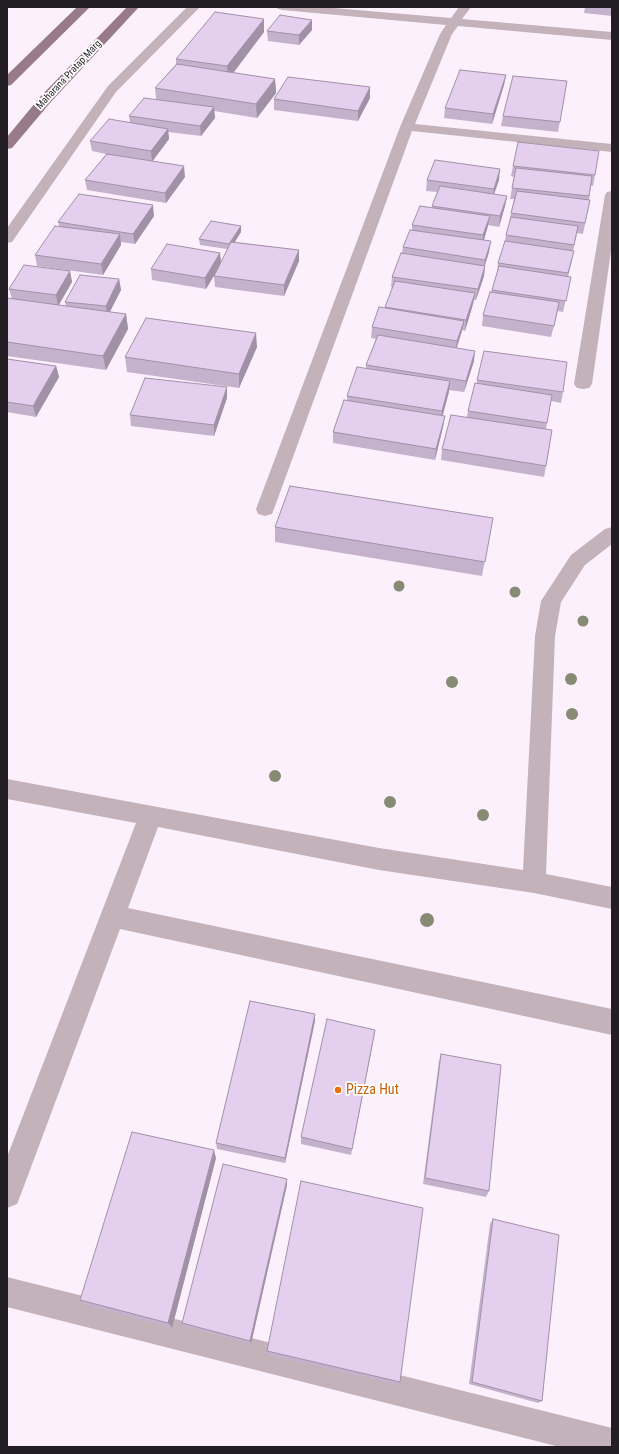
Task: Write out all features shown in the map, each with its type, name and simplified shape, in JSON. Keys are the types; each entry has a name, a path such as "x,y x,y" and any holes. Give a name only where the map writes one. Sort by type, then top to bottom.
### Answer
{"main road":[{"path":"7,82 84,7"},
{"name":"Maharana Pratap Marg","path":"7,145 45,100 133,7"}],"street":[{"path":"7,239 112,89 194,7"},
{"path":"282,7 612,36"},
{"path":"265,509 406,127 446,34 465,7"},
{"path":"406,127 612,148"},
{"path":"584,384 612,194"},
{"path":"534,882 545,636 551,601 578,560 612,534"},
{"path":"7,789 379,859 534,882 612,898"},
{"path":"7,1194 150,817"},
{"path":"113,916 612,1022"},
{"path":"7,1292 612,1444"}],"building":[{"path":"215,12 264,19 227,66 176,59"},
{"path":"280,15 312,20 299,35 267,31"},
{"path":"177,64 275,79 256,104 155,88"},
{"path":"460,70 506,75 493,114 445,108"},
{"path":"513,76 567,81 560,122 503,116"},
{"path":"288,77 370,87 358,111 274,99"},
{"path":"144,98 214,107 200,126 129,116"},
{"path":"109,119 168,129 151,151 90,141"},
{"path":"518,142 599,151 595,175 513,166"},
{"path":"107,154 184,166 165,193 85,180"},
{"path":"435,160 500,169 494,189 427,180"},
{"path":"516,168 592,176 589,196 512,188"},
{"path":"440,186 507,196 500,216 432,206"},
{"path":"517,191 590,200 585,223 511,213"},
{"path":"79,194 153,205 133,234 58,222"},
{"path":"420,206 490,216 483,235 412,225"},
{"path":"511,217 578,226 574,245 506,235"},
{"path":"211,221 241,226 229,244 199,239"},
{"path":"55,226 120,234 101,264 35,255"},
{"path":"410,230 491,241 485,260 403,247"},
{"path":"505,241 574,251 568,273 498,263"},
{"path":"231,242 299,250 284,285 214,276"},
{"path":"167,244 220,253 205,278 151,269"},
{"path":"401,253 485,266 478,289 392,277"},
{"path":"24,265 70,271 56,295 9,289"},
{"path":"499,266 571,277 566,301 492,290"},
{"path":"80,275 119,279 106,306 65,302"},
{"path":"395,281 475,293 466,320 385,307"},
{"path":"490,292 559,302 554,326 483,315"},
{"path":"7,298 126,314 103,356 7,342"},
{"path":"379,307 464,321 457,341 372,327"},
{"path":"146,318 256,333 239,374 125,357"},
{"path":"378,335 475,351 466,381 366,365"},
{"path":"484,351 567,362 563,392 477,380"},
{"path":"7,359 56,366 33,406 7,402"},
{"path":"357,367 450,381 442,411 347,396"},
{"path":"145,378 227,387 214,425 130,415"},
{"path":"475,383 552,395 547,423 468,411"},
{"path":"344,400 445,416 436,449 333,432"},
{"path":"451,415 552,430 546,466 442,449"},
{"path":"290,486 493,518 485,562 275,527"},
{"path":"250,1001 315,1014 285,1158 216,1143"},
{"name":"Pizza Hut","path":"327,1019 375,1030 352,1149 301,1137"},
{"path":"441,1054 501,1065 489,1191 425,1178"},
{"path":"132,1132 214,1150 168,1323 80,1300"},
{"path":"223,1164 287,1179 250,1341 182,1323"},
{"path":"301,1181 423,1208 400,1382 267,1351"},
{"path":"493,1219 559,1235 542,1401 472,1382"}],"place":[{"name":"Pizza Hut","path":"338,1090"}]}
